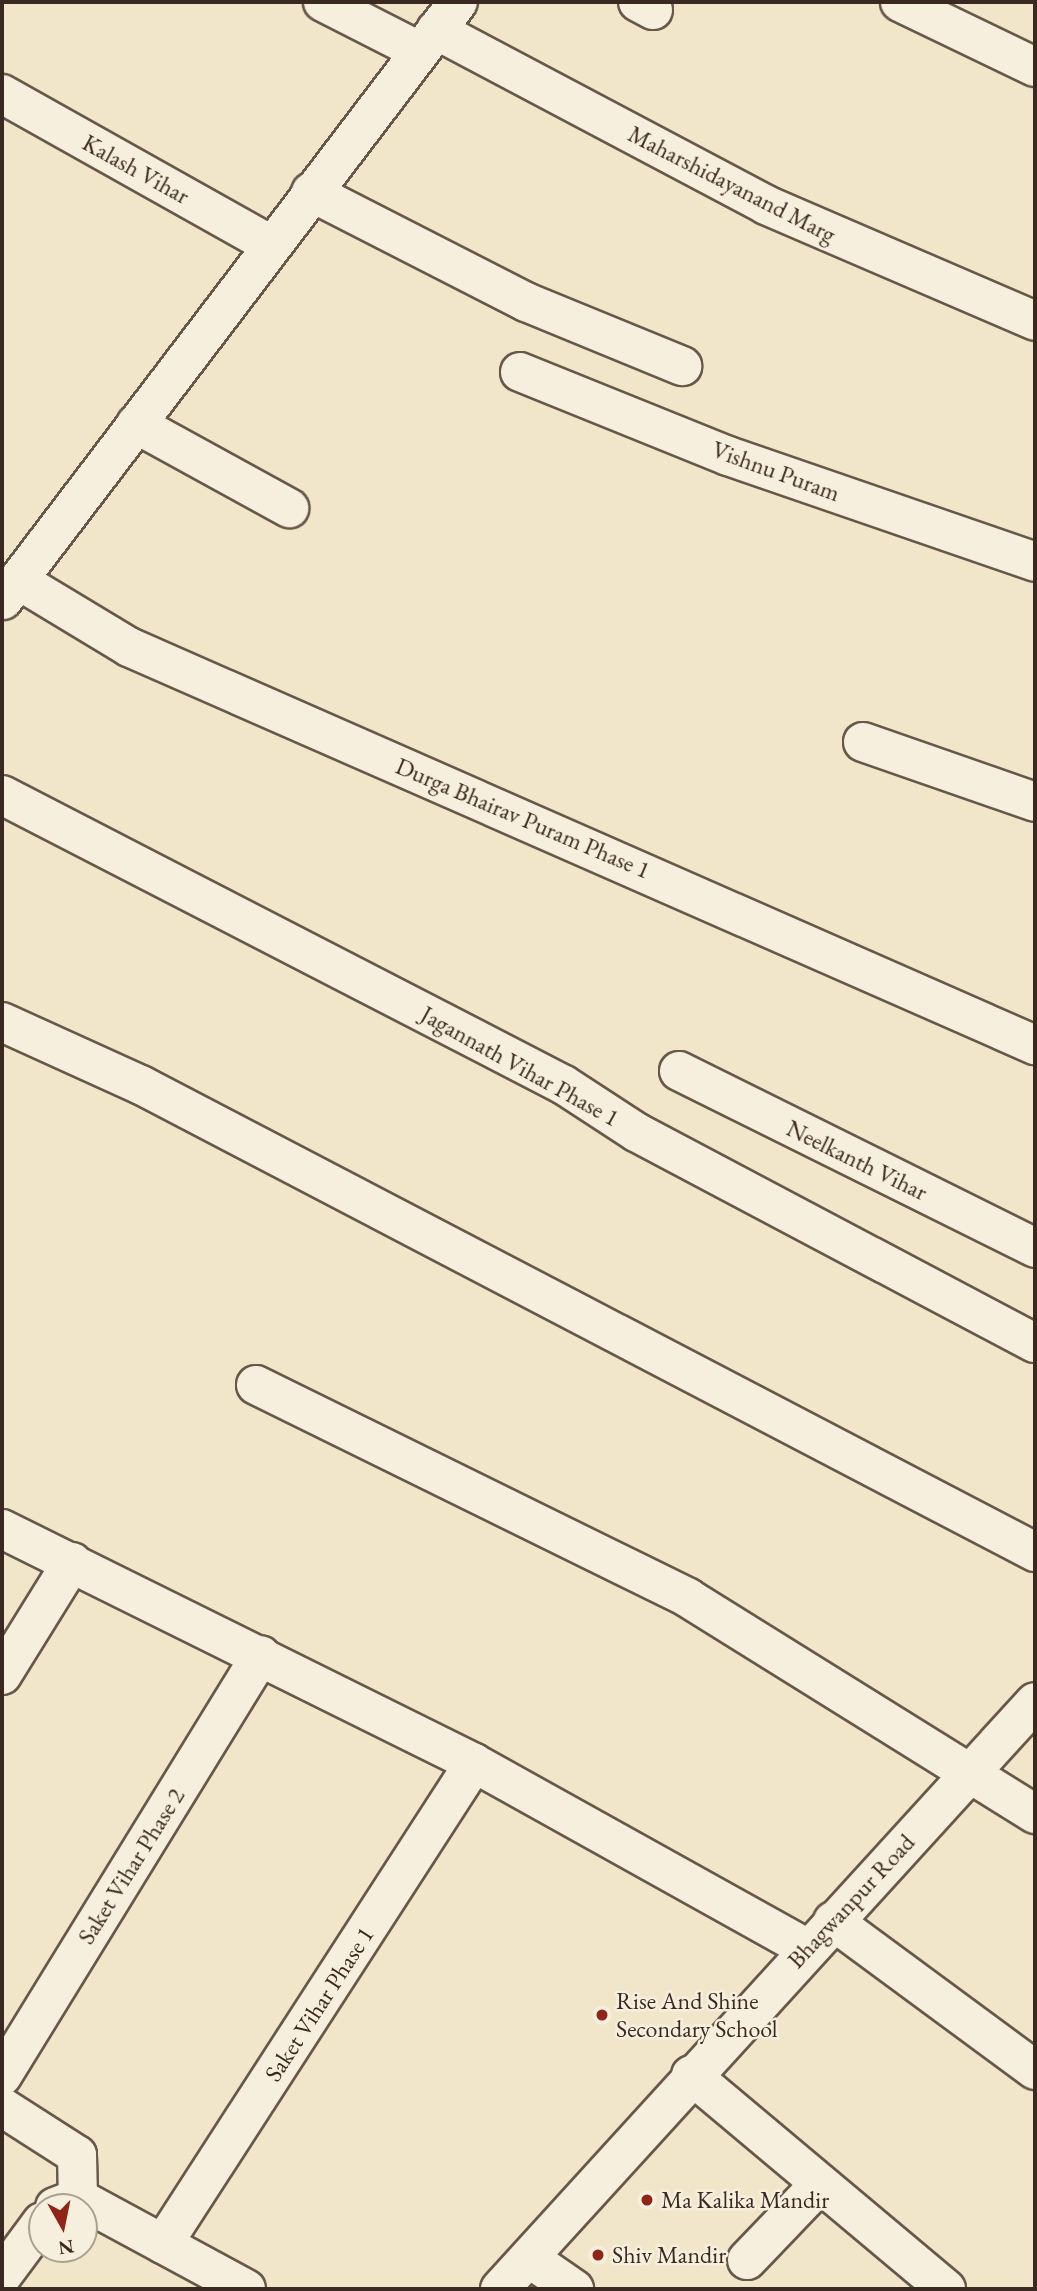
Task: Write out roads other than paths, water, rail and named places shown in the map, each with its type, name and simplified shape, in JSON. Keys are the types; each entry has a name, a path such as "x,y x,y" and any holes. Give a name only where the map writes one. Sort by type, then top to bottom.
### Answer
{"street":[{"name":"Maharshidayanand Marg","path":"323,2 438,28 766,205 1035,321"},
{"path":"900,2 1035,67"},
{"path":"10,591 438,28"},
{"name":"Kalash Vihar","path":"2,94 271,245"},
{"path":"311,192 526,302 682,366"},
{"name":"Vishnu Puram","path":"520,372 728,456 1035,562"},
{"path":"136,424 289,508"},
{"name":"Durga Bhairav Puram Phase 1","path":"10,591 129,647 1035,1045"},
{"path":"863,742 1035,802"},
{"name":"Jagannath Vihar Phase 1","path":"2,795 564,1085 636,1132 1035,1343"},
{"path":"2,1022 141,1085 1035,1552"},
{"name":"Neelkanth Vihar","path":"679,1072 1035,1248"},
{"path":"256,1385 688,1598 974,1771 1035,1814"},
{"path":"2,1529 474,1763 806,1948"},
{"path":"2,1675 72,1562"},
{"name":"Saket Vihar Phase 2","path":"2,2076 261,1656"},
{"name":"Bhagwanpur Road","path":"500,2289 806,1948 974,1771 1035,1702"},
{"name":"Saket Vihar Phase 1","path":"163,2244 474,1763"},
{"path":"833,1921 1035,2070"},
{"path":"691,2075 946,2289"},
{"path":"2,2107 76,2155 69,2193"},
{"path":"747,2260 820,2184"},
{"path":"98,2216 163,2244 246,2289"},
{"path":"2,2276 28,2241"},
{"path":"529,2258 574,2289"}],"place":[{"name":"Rise And Shine Secondary School","path":"602,2015"},
{"name":"Ma Kalika Mandir","path":"647,2200"},
{"name":"Shiv Mandir","path":"598,2255"}]}
